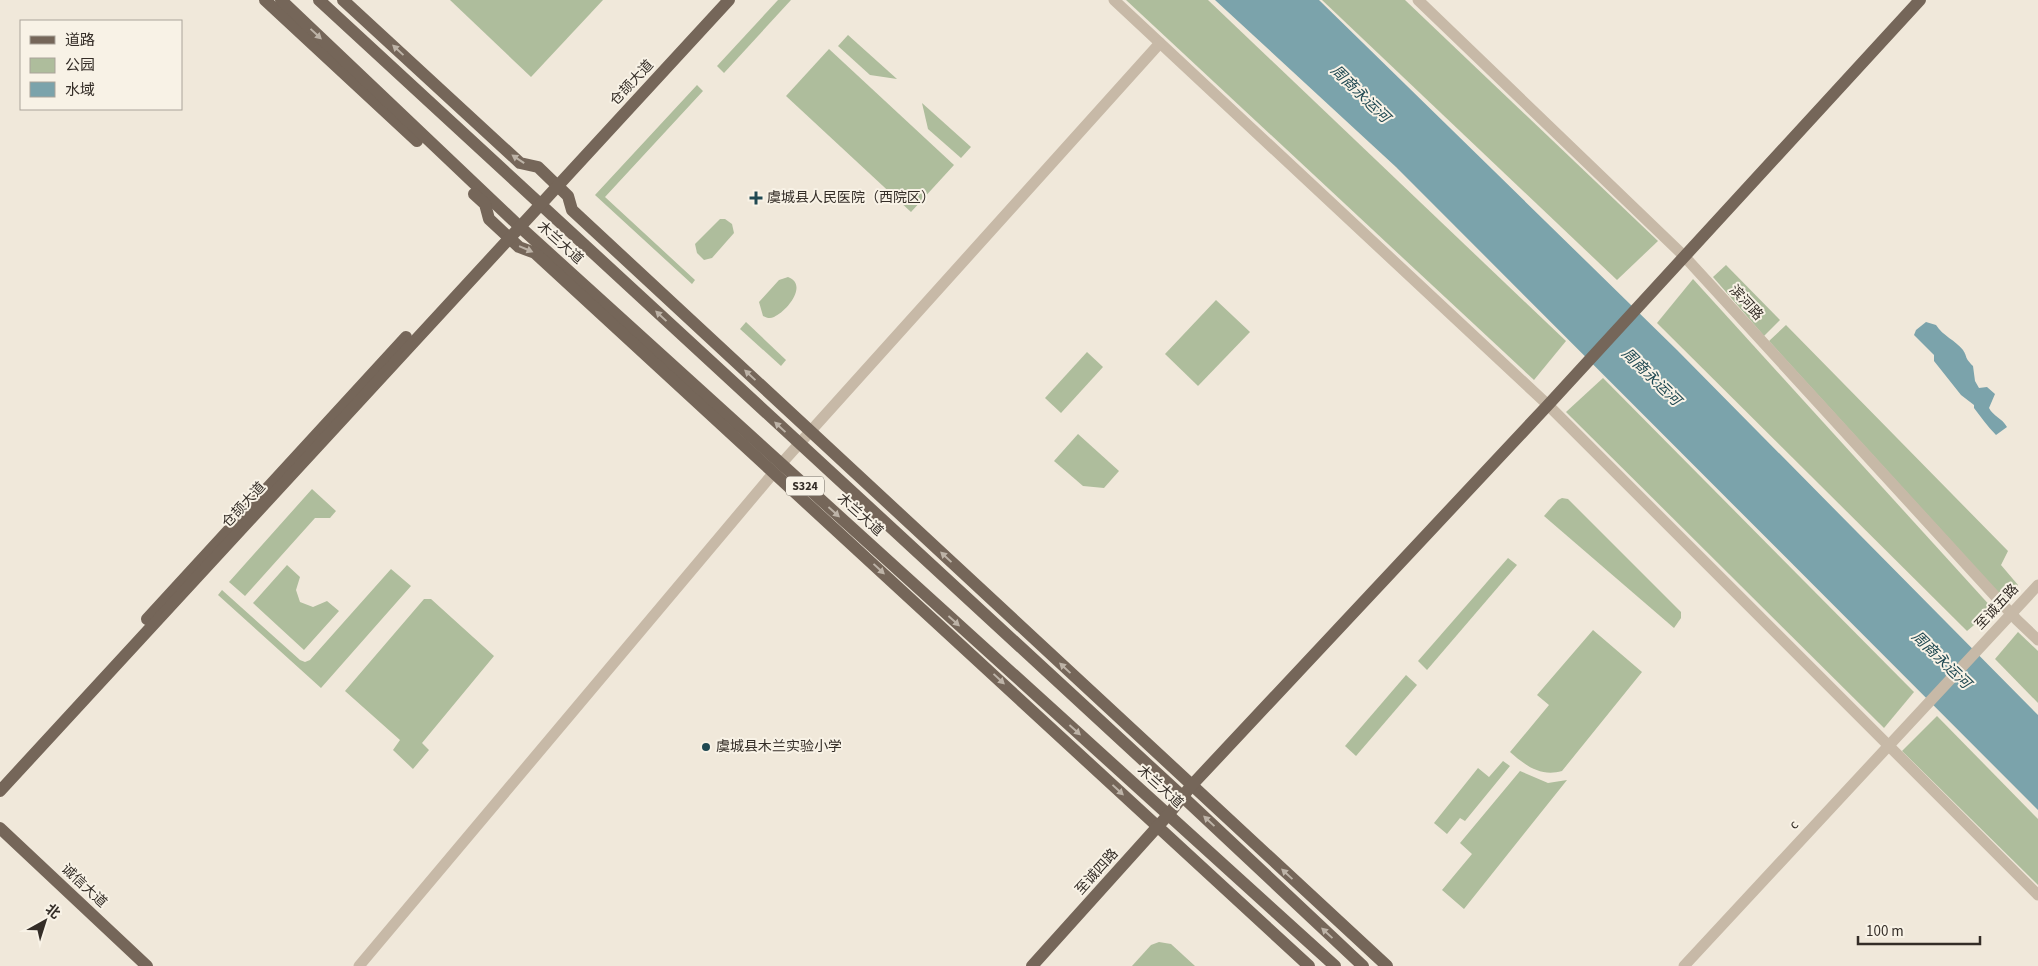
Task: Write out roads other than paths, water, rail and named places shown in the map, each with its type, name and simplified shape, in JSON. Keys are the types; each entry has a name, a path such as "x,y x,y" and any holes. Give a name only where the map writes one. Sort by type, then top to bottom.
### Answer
{"main road":[{"path":"265,0 485,204 489,219 519,248 535,253 778,468 1158,827 1310,966"},
{"name":"木兰大道","path":"281,0 778,468 1168,815 1334,966"},
{"name":"木兰大道","path":"319,0 799,445 1183,797 1363,966"},
{"path":"343,0 520,163 538,167 568,196 572,210 1387,966"},
{"name":"仓颉大道","path":"554,183 719,0"},
{"name":"仓颉大道","path":"554,183 729,0"},
{"name":"至诚四路","path":"1032,966 1158,827 1191,786 1548,405 1920,0"},
{"path":"506,235 554,183"},
{"name":"仓颉大道","path":"0,779 506,235"},
{"name":"仓颉大道","path":"0,791 506,235"},
{"name":"诚信大道","path":"0,828 147,966"}],"street":[{"path":"1114,0 1548,405 2038,895"},
{"name":"滨河路","path":"1418,0 1684,256 2011,614 2038,640"},
{"path":"359,966 778,468 1160,43"},
{"name":"至诚五路","path":"1927,704 2038,586"},
{"name":"c","path":"1684,966 1927,704"}],"water":[{"name":"周商永运河","path":"1215,0 1319,0 1677,350 2038,715 2038,810 1396,167"},
{"path":"1926,322 1936,325 1963,350 1968,361 1973,366 1975,381 1979,388 1987,387 1995,394 1989,408 2007,427 1996,435 1974,408 1974,405 1961,395 1934,361 1934,355 1914,335 1916,330"}],"place":[{"name":"虞城县人民医院（西院区）","path":"756,198"},
{"name":"虞城县木兰实验小学","path":"706,747"}]}
